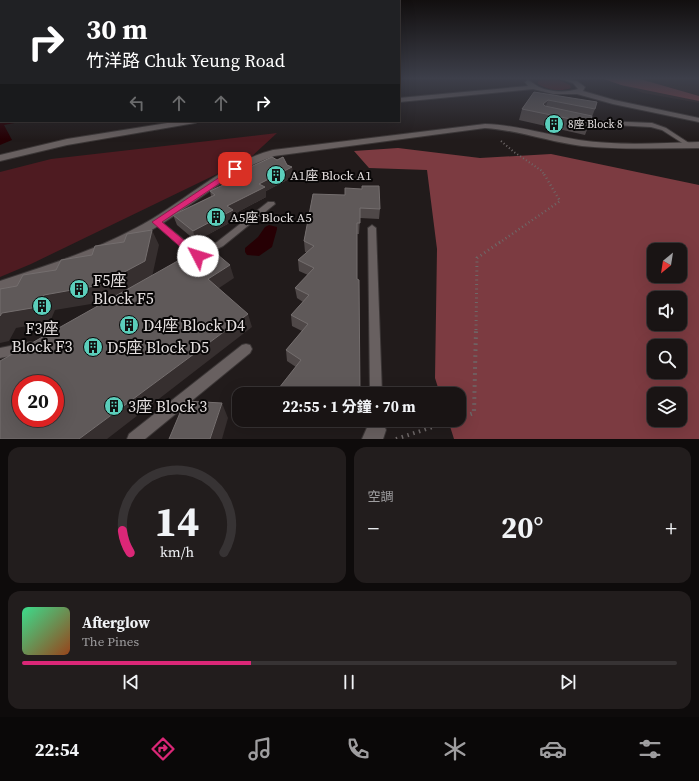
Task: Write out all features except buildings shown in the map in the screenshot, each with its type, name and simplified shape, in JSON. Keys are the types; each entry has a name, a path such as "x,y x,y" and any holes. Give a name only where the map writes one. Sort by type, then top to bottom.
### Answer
{"main road":[{"path":"604,99 699,120"},
{"path":"0,158 67,142 189,122"},
{"path":"0,287 82,258 127,238 156,222 243,164 267,154 285,150 485,126 518,129 565,140 591,144 694,145"}],"lane":[{"path":"572,121 586,124 638,123 652,125 664,129 694,145"},
{"path":"156,222 195,258 220,244 271,204"},
{"path":"372,228 376,387"},
{"path":"0,353 39,344"},
{"path":"134,439 246,349"}],"path":[{"path":"466,416 474,413 477,258 560,201 542,171 514,152 485,126"},
{"path":"396,439 433,427"}],"shaded area":[{"path":"679,99 699,99 699,103"},
{"path":"0,122 20,122 4,125 12,140 0,145"},
{"path":"277,133 250,158 31,264 0,277 0,172 51,159"},
{"path":"398,148 480,158 551,154 699,185 699,439 454,439 450,427 466,427 466,387 438,387 435,378 437,249 427,170 369,168 354,151"},
{"path":"269,225 277,227 272,247 259,256 247,255 245,248 258,237 265,227"}],"place":[{"name":"8座 Block 8","path":"554,124"},
{"name":"A1座 Block A1","path":"276,175"},
{"name":"A5座 Block A5","path":"216,217"},
{"name":"F5座 Block F5","path":"79,289"},
{"name":"F3座 Block F3","path":"42,306"},
{"name":"D4座 Block D4","path":"129,325"},
{"name":"D5座 Block D5","path":"93,347"},
{"name":"3座 Block 3","path":"114,406"}],"route":[{"path":"198,256 156,222 235,169"}]}
